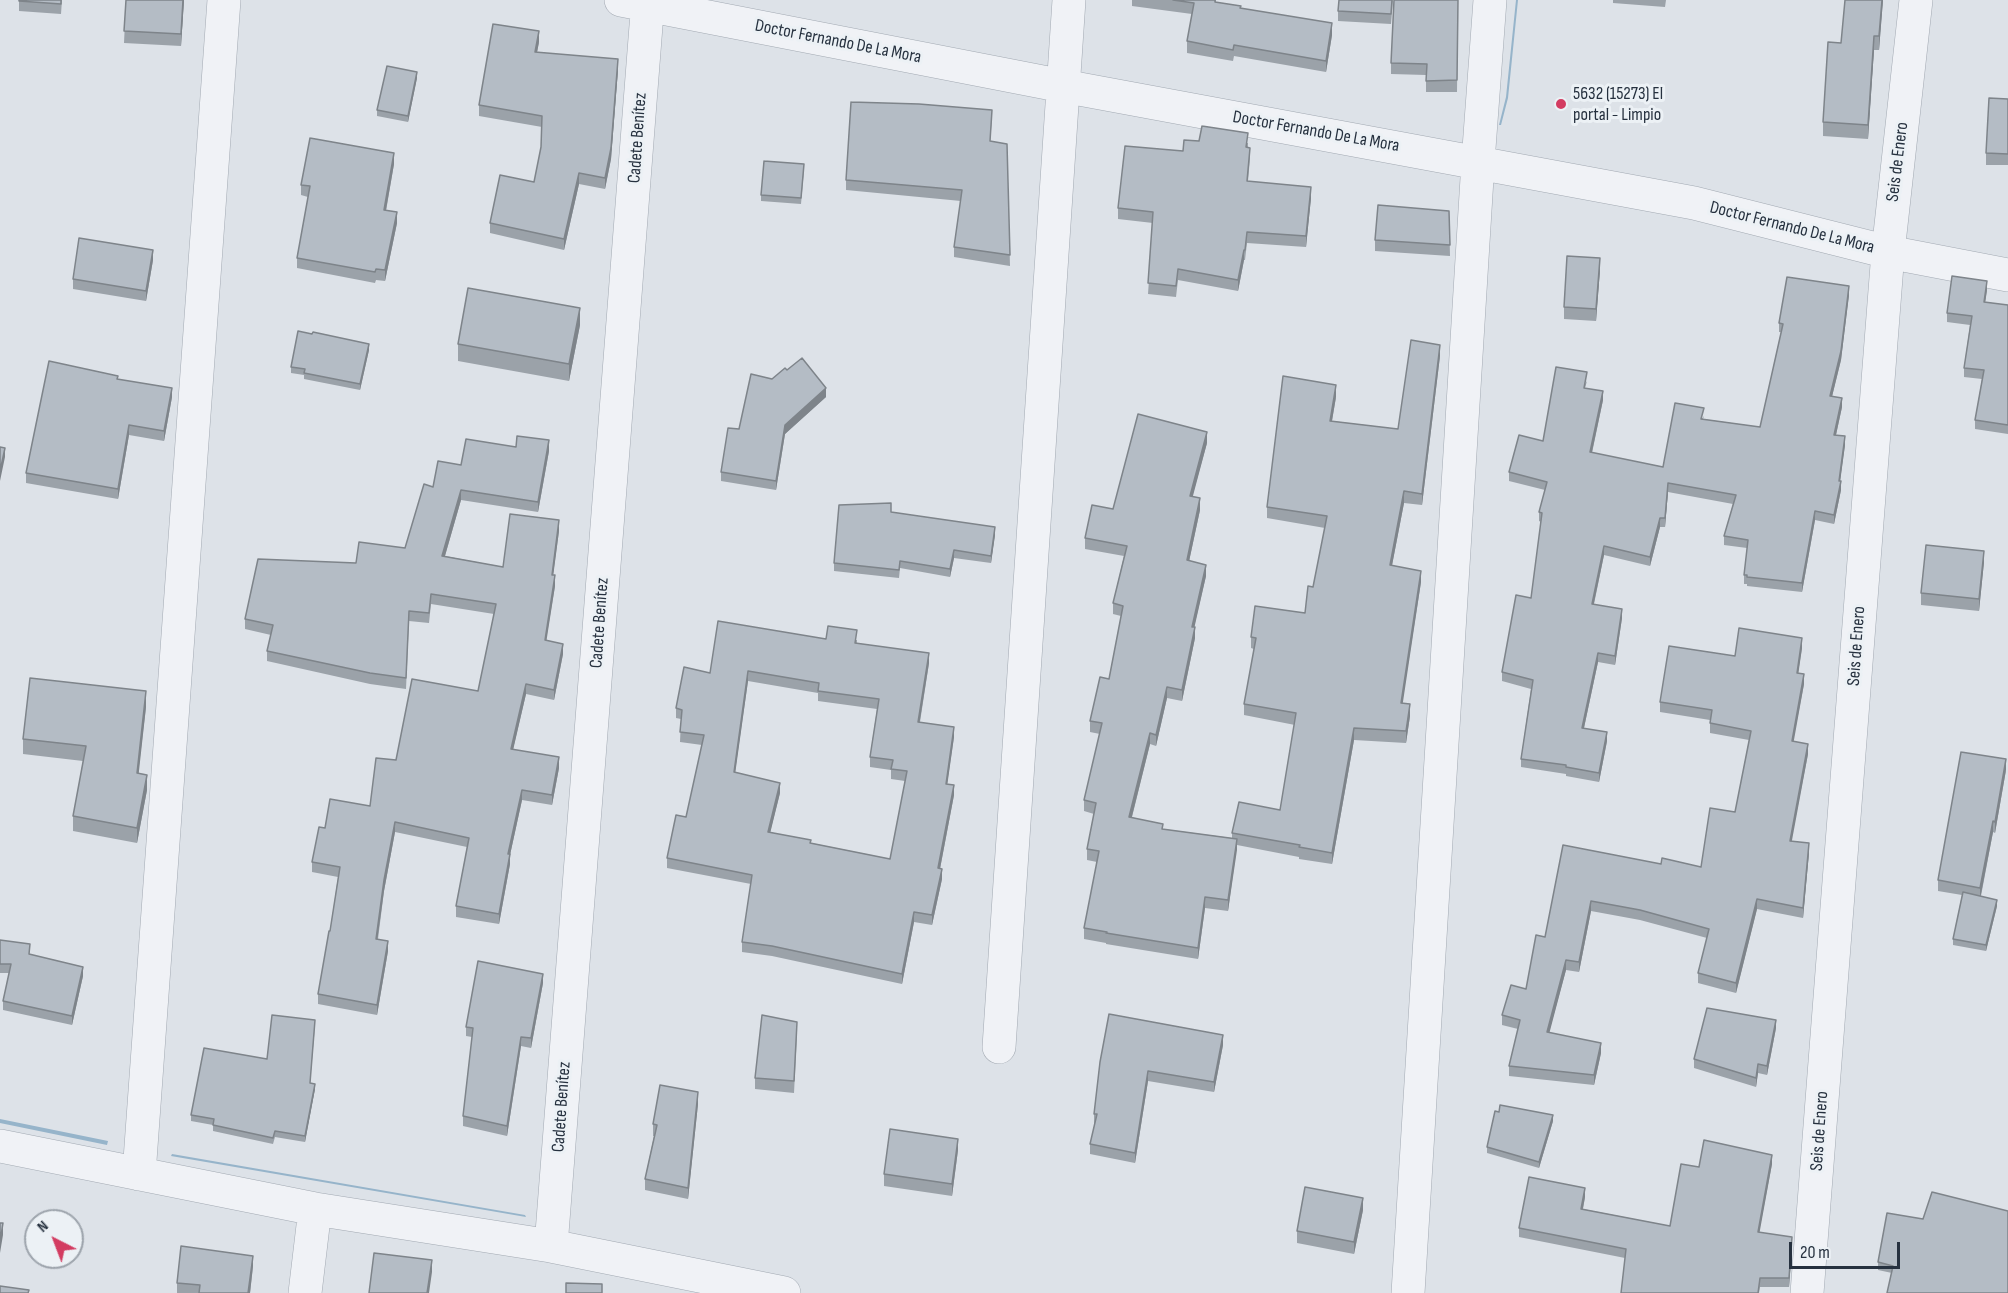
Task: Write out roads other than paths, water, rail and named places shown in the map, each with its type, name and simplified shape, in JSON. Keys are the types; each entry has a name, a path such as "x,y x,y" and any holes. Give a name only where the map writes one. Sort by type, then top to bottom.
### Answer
{"street":[{"path":"139,1174 224,0"},
{"path":"999,1047 1070,0"},
{"path":"1408,1293 1490,0"},
{"name":"Seis de Enero","path":"1807,1293 1888,252 1917,0"},
{"name":"Doctor Fernando De La Mora","path":"639,2 1063,86 1694,203 1888,252 2008,275"},
{"name":"Cadete Benítez","path":"551,1246 639,2"},
{"path":"0,1146 315,1209 551,1246 784,1293"},
{"path":"306,1293 315,1209"}],"water":[{"path":"1516,0 1518,0 1508,98 1501,125 1499,125 1506,97"},
{"path":"0,1119 108,1141 107,1145 0,1123"},
{"path":"172,1154 525,1215 526,1217 171,1156"}],"place":[{"name":"5632 (15273) El portal - Limpio","path":"1561,104"}]}
